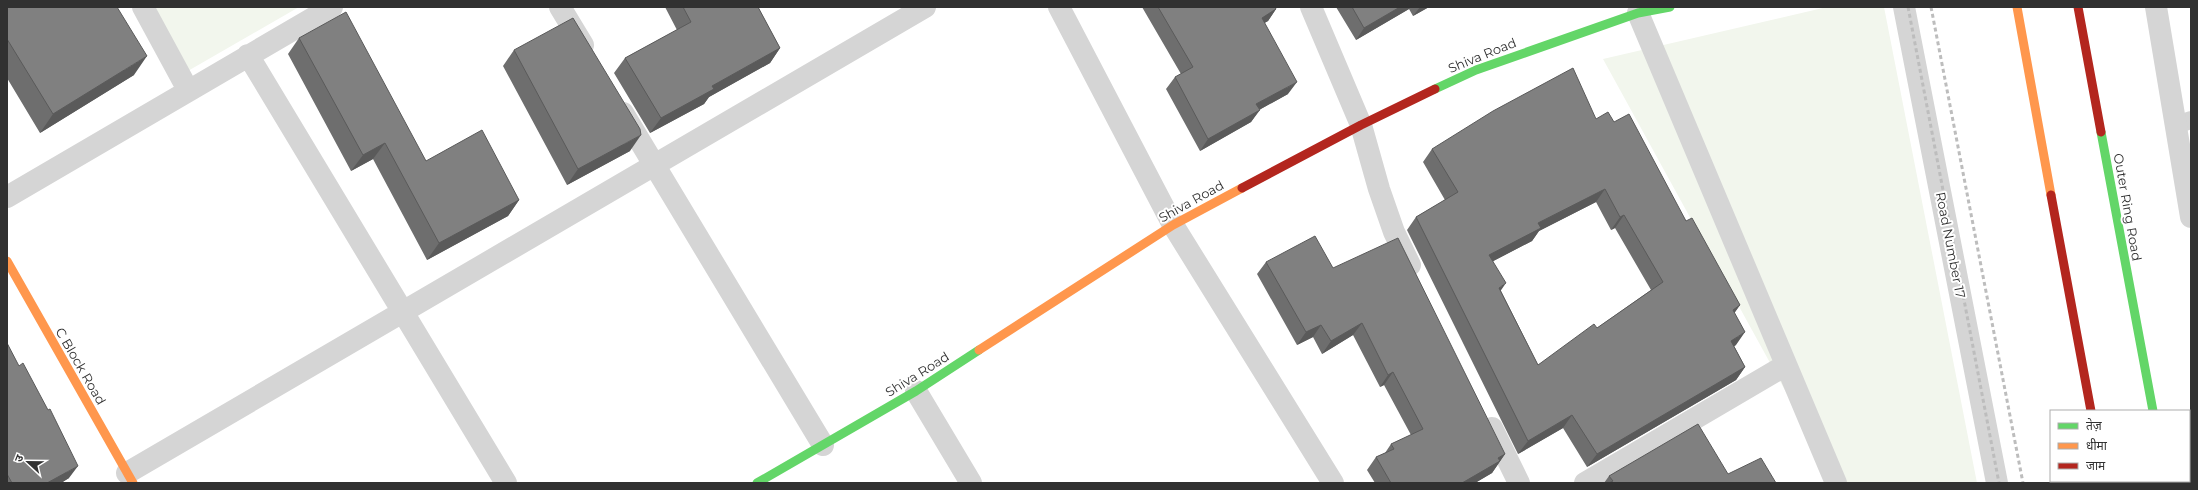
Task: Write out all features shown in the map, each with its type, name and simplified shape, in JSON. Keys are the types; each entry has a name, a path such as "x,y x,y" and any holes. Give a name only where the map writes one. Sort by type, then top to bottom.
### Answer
{"main road":[{"name":"Shiva Road","path":"757,483 916,391 1173,225 1361,125 1476,70 1638,13 1670,7"},
{"path":"2017,7 2091,410"},
{"name":"Outer Ring Road","path":"2078,7 2153,410"},
{"name":"C Block Road","path":"7,261 130,478"}],"street":[{"path":"143,7 188,90"},
{"path":"7,197 332,7"},
{"path":"560,7 593,62"},
{"path":"130,478 402,312 925,7"},
{"path":"1059,7 1173,225 1333,483"},
{"path":"1311,7 1361,125 1379,189 1394,232 1418,281"},
{"name":"Road Number 17","path":"1904,7 1997,483"},
{"path":"2156,7 2183,123 2191,217"},
{"path":"1638,13 1836,483"},
{"path":"248,55 506,483"},
{"path":"614,96 823,445"},
{"path":"1585,483 1786,365"},
{"path":"916,391 971,483"},
{"path":"1485,413 1520,483"}],"shaded area":[{"path":"135,7 299,7 174,79"},
{"path":"1827,7 1884,7 1977,483 1836,483 1603,59"}],"building":[{"path":"7,7 117,7 147,56 53,114 7,39"},
{"path":"683,7 758,7 780,48 712,86 714,89 661,118 625,58 691,22"},
{"path":"1158,7 1275,7 1276,9 1262,18 1297,82 1256,104 1260,110 1208,139 1175,77 1193,67"},
{"path":"1352,7 1400,7 1364,28"},
{"path":"346,12 426,161 482,130 519,200 439,243 385,143 363,155 299,38"},
{"path":"573,18 640,129 641,135 578,169 514,50"},
{"path":"1573,68 1596,119 1608,112 1614,122 1629,114 1686,221 1692,218 1740,305 1733,310 1745,332 1731,341 1745,367 1597,454 1572,415 1528,441 1416,217 1458,192 1432,149 1493,111","holes":["1605,189 1620,217 1624,215 1663,282 1597,328 1594,324 1538,365 1499,288 1506,283 1489,255 1541,228 1538,223"]},
{"path":"1315,236 1333,268 1398,238 1505,454 1498,458 1500,461 1462,483 1391,483 1376,457 1394,449 1391,444 1423,429 1393,372 1388,375 1362,323 1331,341 1321,325 1306,332 1266,262"},
{"path":"7,343 19,366 23,363 48,410 50,409 78,466 47,483 12,483 7,474"},
{"path":"1698,424 1728,474 1761,458 1776,483 1609,483 1613,481 1609,476"}],"railway":[{"path":"1908,7 1999,483"},
{"path":"1931,7 2023,483"}],"traffic: fast":[{"path":"1435,89 1476,70 1638,13 1670,7"},
{"path":"2101,132 2153,410"},
{"path":"757,483 916,391 979,350"}],"traffic: slow":[{"path":"2017,7 2051,195"},
{"path":"979,350 1173,225 1242,188"},
{"path":"7,261 133,483"}],"traffic: jam":[{"path":"2078,7 2101,132"},
{"path":"1242,188 1361,125 1435,89"},
{"path":"2051,195 2091,410"}]}
